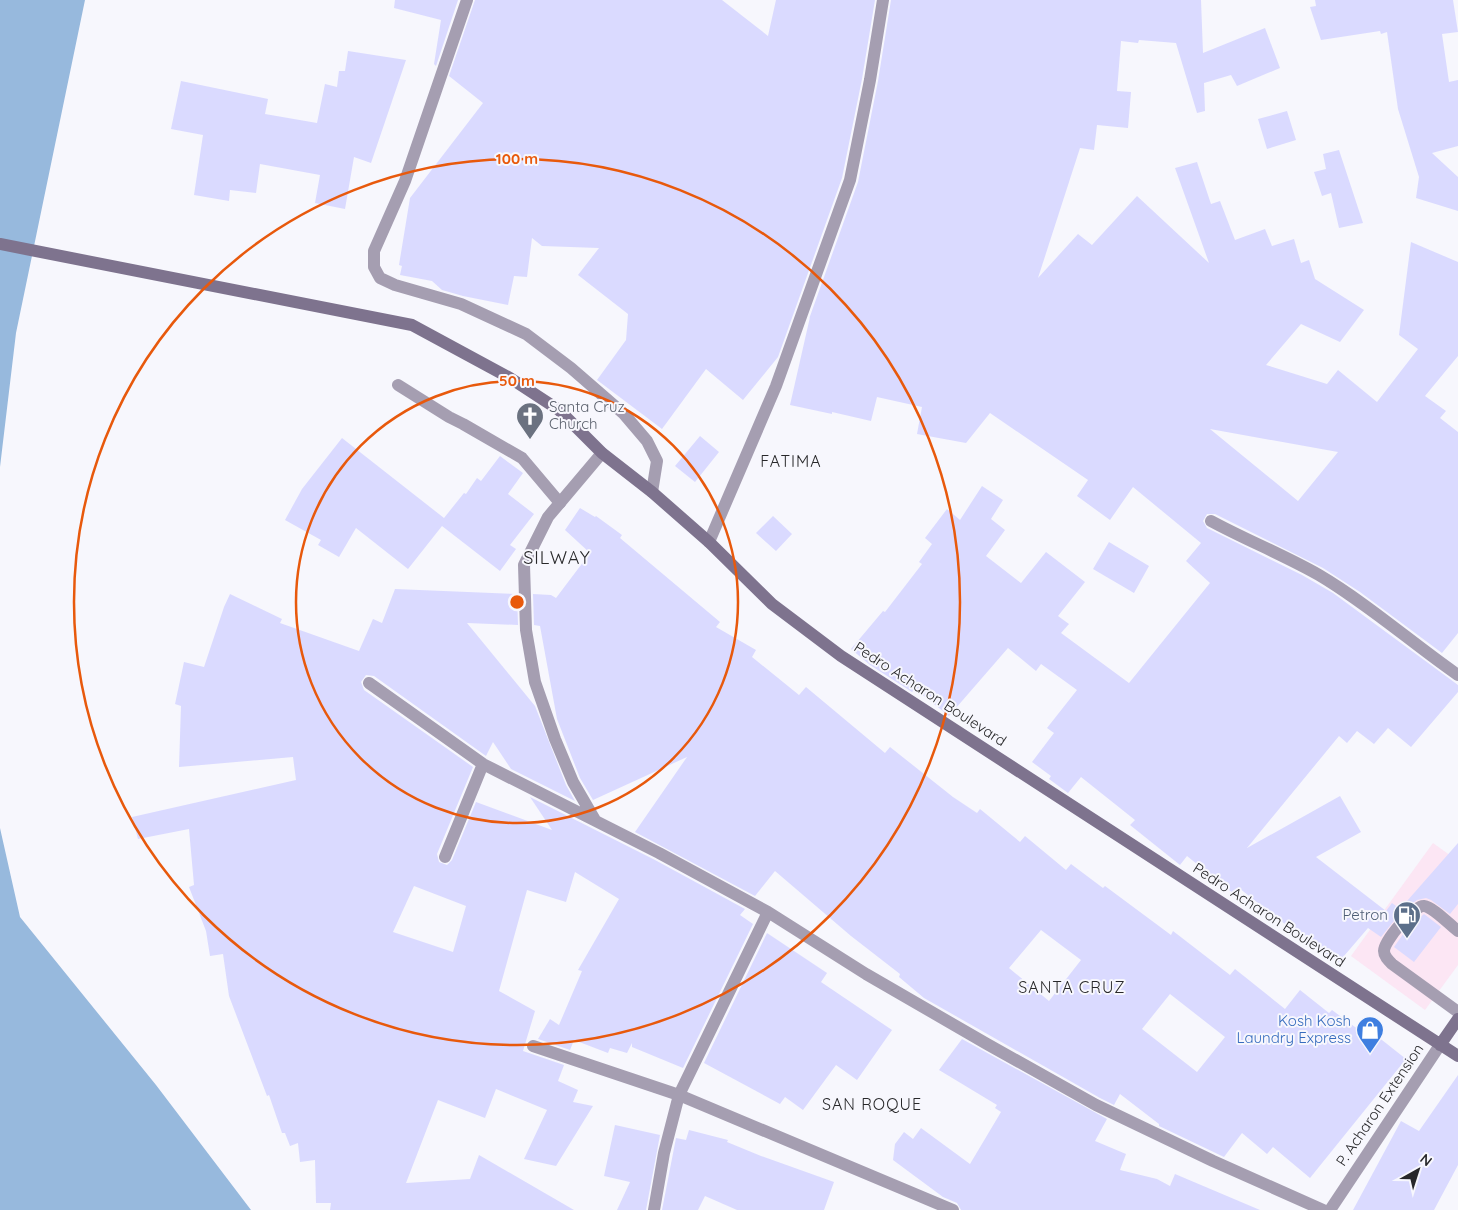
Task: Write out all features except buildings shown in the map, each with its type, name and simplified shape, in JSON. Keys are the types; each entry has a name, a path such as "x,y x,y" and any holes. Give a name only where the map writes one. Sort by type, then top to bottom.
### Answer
{"main road":[{"name":"Pedro Acharon Boulevard","path":"0,244 412,325 510,378 559,410 602,453 652,492 708,542 772,604 841,656 1458,1056"},
{"name":"P. Acharon Extension","path":"1440,1045 1458,1019"}],"street":[{"path":"467,0 405,181 374,252 374,267 380,278 394,285 461,304 526,334 572,368 624,414 648,441 657,461 652,492"},
{"path":"708,542 776,386 850,180 870,80 882,0"},
{"path":"398,385 449,417 522,458 560,503"},
{"path":"594,820 573,782 555,739 535,682 526,630 524,565 548,517 602,453"},
{"path":"1210,521 1320,576 1353,597 1419,648 1458,675"},
{"path":"369,683 483,764 659,853 768,912 866,974 1096,1105 1213,1162 1323,1210"},
{"path":"445,857 483,764"},
{"path":"1458,932 1431,909 1426,906 1420,906 1387,940 1384,952 1386,958 1392,964 1458,1012"},
{"path":"654,1210 664,1153 679,1096 768,912"},
{"name":"P. Acharon Extension","path":"1330,1210 1440,1045"},
{"path":"533,1046 679,1096 954,1210"}],"shaded area":[{"path":"1433,843 1458,861 1458,965 1425,1010 1351,956"}],"water":[{"path":"0,0 85,0 16,333 0,467"},
{"path":"0,828 20,917 156,1085 251,1210 0,1210"}],"place":[{"name":"Santa Cruz Church","path":"530,440"},
{"name":"Petron","path":"1407,939"},
{"name":"Kosh Kosh Laundry Express","path":"1370,1054"}],"district":[{"name":"FATIMA","path":"791,461"},
{"name":"SILWAY","path":"557,558"},
{"name":"SANTA CRUZ","path":"1072,987"},
{"name":"SAN ROQUE","path":"872,1104"}]}
